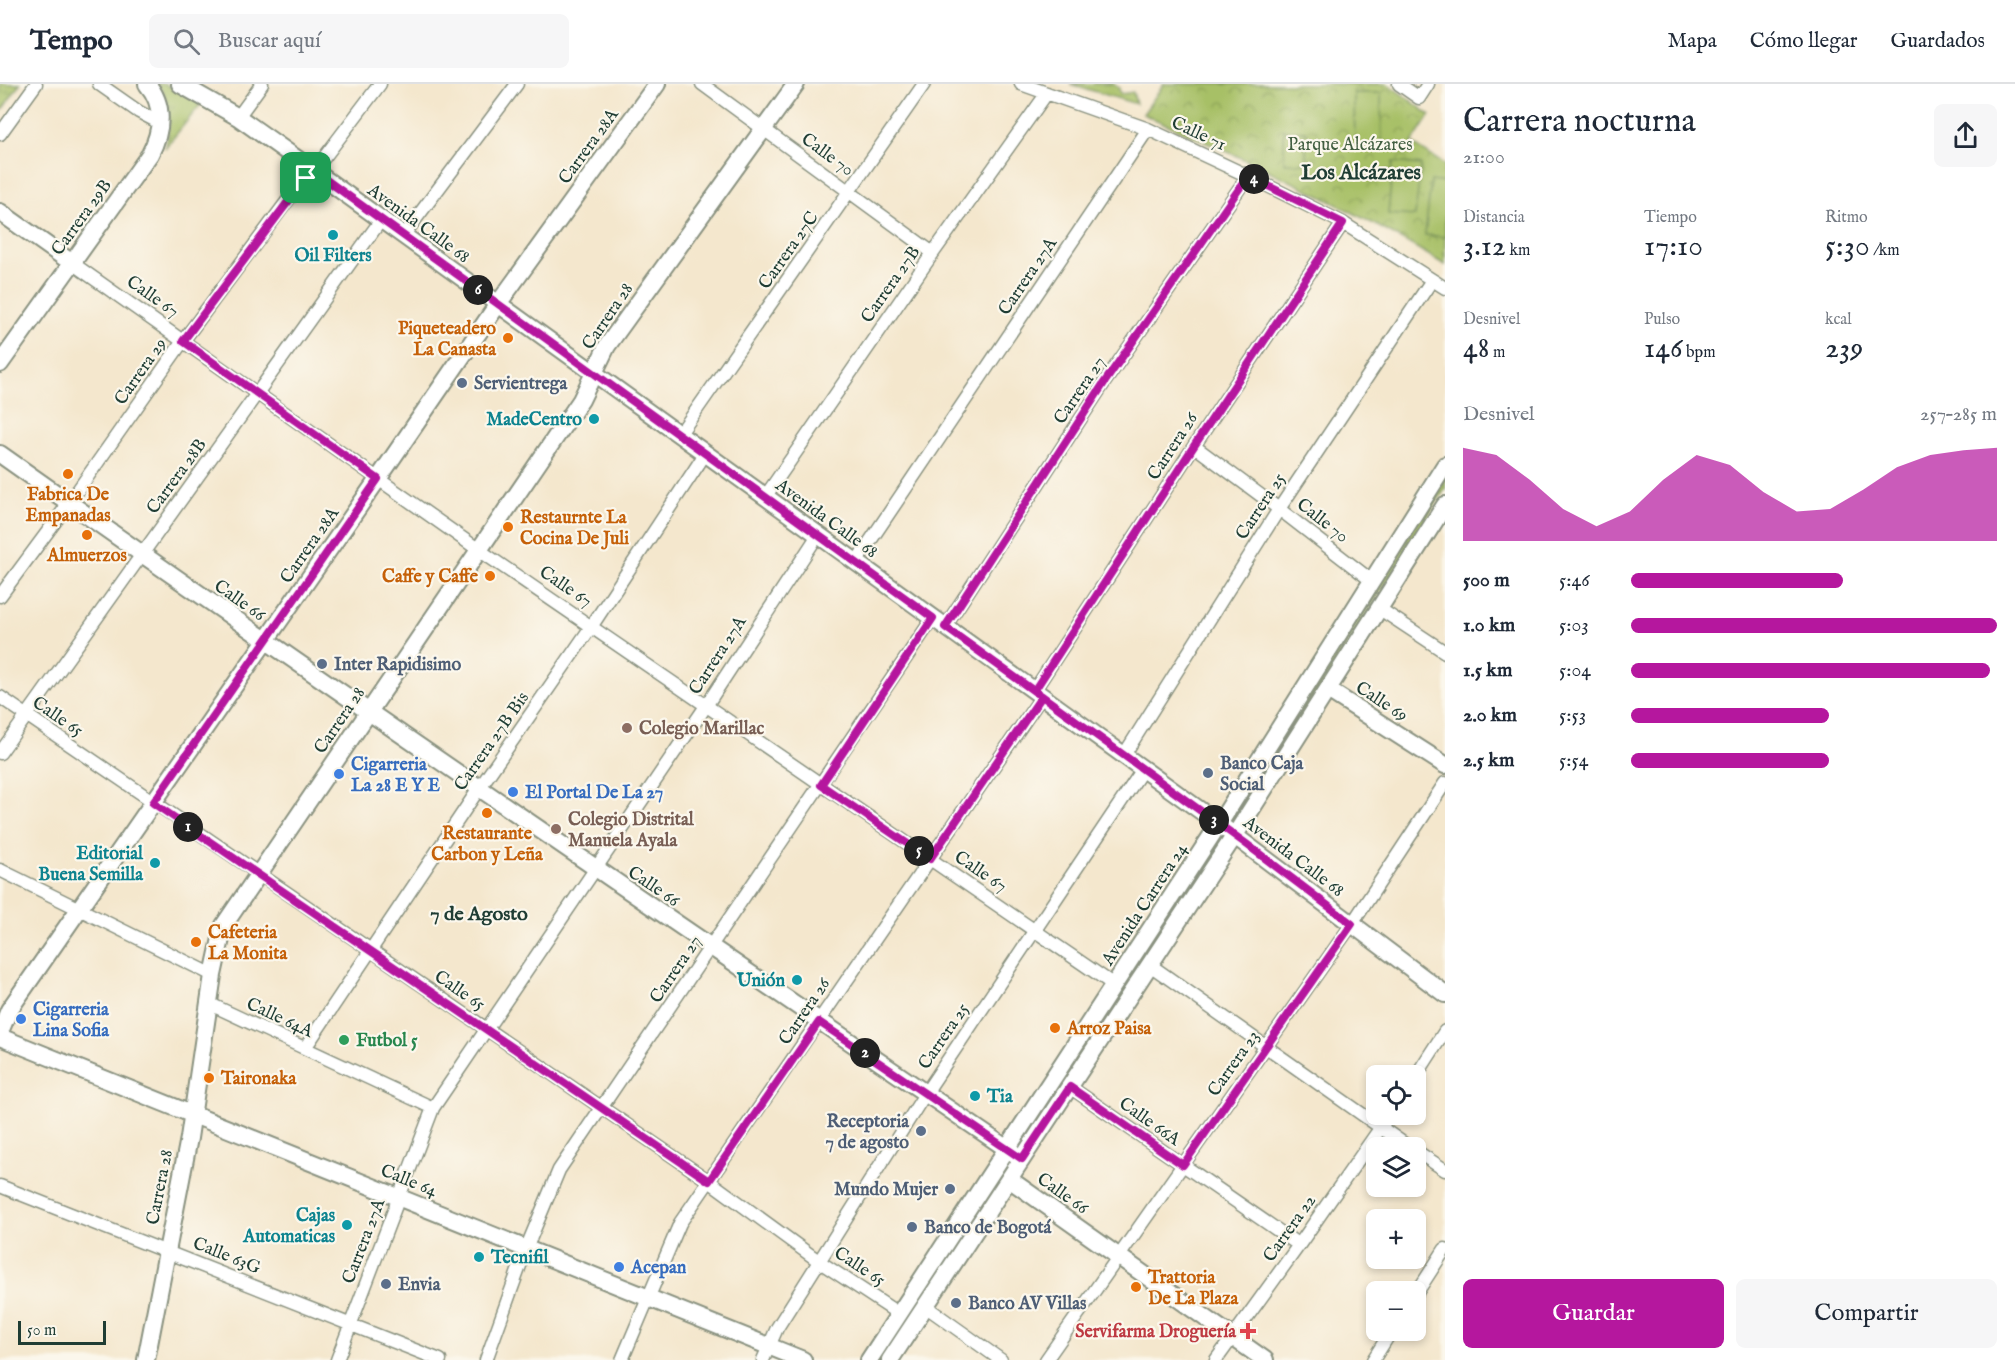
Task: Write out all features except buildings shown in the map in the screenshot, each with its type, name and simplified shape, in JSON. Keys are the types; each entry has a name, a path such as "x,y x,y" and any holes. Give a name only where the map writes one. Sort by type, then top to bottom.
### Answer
{"main road":[{"path":"147,84 157,101 160,123"},
{"name":"Avenida Calle 68","path":"180,84 238,117 314,171 1220,824 1445,994"},
{"path":"202,84 238,117"},
{"name":"Carrera 28A","path":"0,1032 9,1010 498,304 657,84"},
{"name":"Carrera 28","path":"146,1360 192,1114 213,975 224,925 581,400 607,346 796,84"},
{"name":"Carrera 29B","path":"0,364 150,154 157,140 160,123"},
{"name":"Calle 67","path":"0,212 72,263"},
{"name":"Calle 66","path":"0,454 265,642 1007,1149 1009,1179 1265,1360"},
{"name":"Avenida Carrera 24","path":"869,1360 1220,824 1445,465"},
{"path":"890,1360 1442,516"},
{"name":"Calle 69","path":"1328,690 1445,765"},
{"name":"Calle 64","path":"0,1037 649,1298 766,1353 803,1360"},
{"path":"1007,1149 1022,1159"}],"street":[{"path":"0,134 36,84"},
{"path":"99,84 139,112 160,123"},
{"path":"238,117 262,84"},
{"name":"Carrera 29","path":"0,596 69,503 183,341 300,184 314,171 380,84"},
{"path":"403,236 517,84"},
{"name":"Calle 70","path":"702,84 933,253"},
{"name":"Carrera 27C","path":"680,435 924,84"},
{"name":"Calle 71","path":"1021,84 1148,129 1248,176 1343,223 1445,288"},
{"path":"1399,84 1419,98 1428,84"},
{"name":"Carrera 27B","path":"765,497 933,253 1047,93"},
{"name":"Carrera 27A","path":"856,562 1148,129"},
{"name":"Carrera 27","path":"486,1360 526,1249 559,1170 821,785 939,622 1248,176"},
{"name":"Carrera 28B","path":"0,753 381,220"},
{"name":"Carrera 26","path":"622,1360 680,1223 930,859 1194,446 1343,223"},
{"name":"Calle 67","path":"72,263 479,550 1114,985"},
{"name":"Carrera 25","path":"1124,755 1280,508 1432,280"},
{"name":"Calle 70","path":"1194,446 1280,508 1372,581"},
{"name":"Carrera 27B Bis","path":"305,1048 591,627 705,454"},
{"name":"Carrera 27A","path":"337,1360 433,1108 706,706 818,535"},
{"path":"1380,609 1445,652"},
{"name":"Calle 65","path":"0,697 709,1181 820,1262 899,1314"},
{"name":"Carrera 25","path":"766,1353 777,1328 926,1094 1143,769"},
{"name":"Carrera 23","path":"1046,1360 1352,924 1445,783"},
{"path":"0,870 213,975"},
{"path":"1150,965 1394,1137"},
{"name":"Calle 64A","path":"210,1004 433,1108"},
{"path":"1423,1065 1445,1031"},
{"name":"Calle 66A","path":"1070,1087 1299,1245"},
{"name":"Carrera 22","path":"1216,1360 1382,1125"},
{"path":"1426,1158 1445,1170"},
{"name":"Calle 63G","path":"0,1186 167,1250 440,1360"},
{"path":"1424,1281 1445,1249"},
{"path":"925,1306 1001,1360"},
{"path":"1373,1360 1385,1341"}],"green space":[{"path":"0,84 20,84 0,113"},
{"path":"157,84 165,84 201,104 165,148 169,114 166,99"},
{"path":"1070,84 1113,84 1119,88 1120,94 1133,92 1136,104"},
{"name":"Parque Alcázares","path":"1164,84 1388,84 1430,115 1412,143 1445,165 1445,265 1409,243 1297,184 1143,114"},
{"path":"1354,93 1381,93 1382,145 1355,146"},
{"path":"1284,130 1306,131 1306,163 1284,163"},
{"path":"1393,162 1421,165 1415,216 1388,214"},
{"path":"1431,181 1445,183 1445,237 1425,235"},
{"path":"1445,475 1445,489 1271,767 1265,762"}],"place":[{"name":"Oil Filters","path":"333,235"},
{"name":"Piqueteadero La Canasta","path":"508,338"},
{"name":"Servientrega","path":"462,383"},
{"name":"MadeCentro","path":"594,419"},
{"name":"Fabrica De Empanadas","path":"68,474"},
{"name":"Restaurnte La Cocina De Juli","path":"508,527"},
{"name":"Almuerzos","path":"87,535"},
{"name":"Caffe y Caffe","path":"490,576"},
{"name":"Inter Rapidisimo","path":"322,664"},
{"name":"Colegio Marillac","path":"627,728"},
{"name":"Banco Caja Social","path":"1208,773"},
{"name":"Cigarreria La 28 E Y E","path":"339,774"},
{"name":"El Portal De La 27","path":"513,792"},
{"name":"Restaurante Carbon y Leña","path":"487,813"},
{"name":"Colegio Distrital Manuela Ayala","path":"556,829"},
{"name":"Editorial Buena Semilla","path":"155,863"},
{"name":"Cafeteria La Monita","path":"196,942"},
{"name":"Unión","path":"797,980"},
{"name":"Cigarreria Lina Sofia","path":"21,1019"},
{"name":"Arroz Paisa","path":"1055,1028"},
{"name":"Futbol 5","path":"344,1040"},
{"name":"Taironaka","path":"209,1078"},
{"name":"Tia","path":"975,1096"},
{"name":"Receptoria 7 de agosto","path":"921,1131"},
{"name":"Mundo Mujer","path":"950,1189"},
{"name":"Cajas Automaticas","path":"347,1225"},
{"name":"Banco de Bogotá","path":"912,1227"},
{"name":"Tecnifil","path":"479,1257"},
{"name":"Acepan","path":"619,1267"},
{"name":"Envia","path":"386,1284"},
{"name":"Trattoria De La Plaza","path":"1136,1287"},
{"name":"Banco AV Villas","path":"956,1303"},
{"name":"Servifarma Droguería","path":"1248,1331"}],"district":[{"name":"Los Alcázares","path":"1361,172"},
{"name":"7 de Agosto","path":"479,913"}],"route":[{"path":"306,178 183,341 378,479 153,803 709,1181 819,1022 1022,1159 1070,1087 1183,1165 1352,924 1220,824 1042,696 1034,691 945,627 1104,383 1248,176 1343,223 1034,691 1042,696 930,859 821,785 933,618 314,171 306,178"}]}
